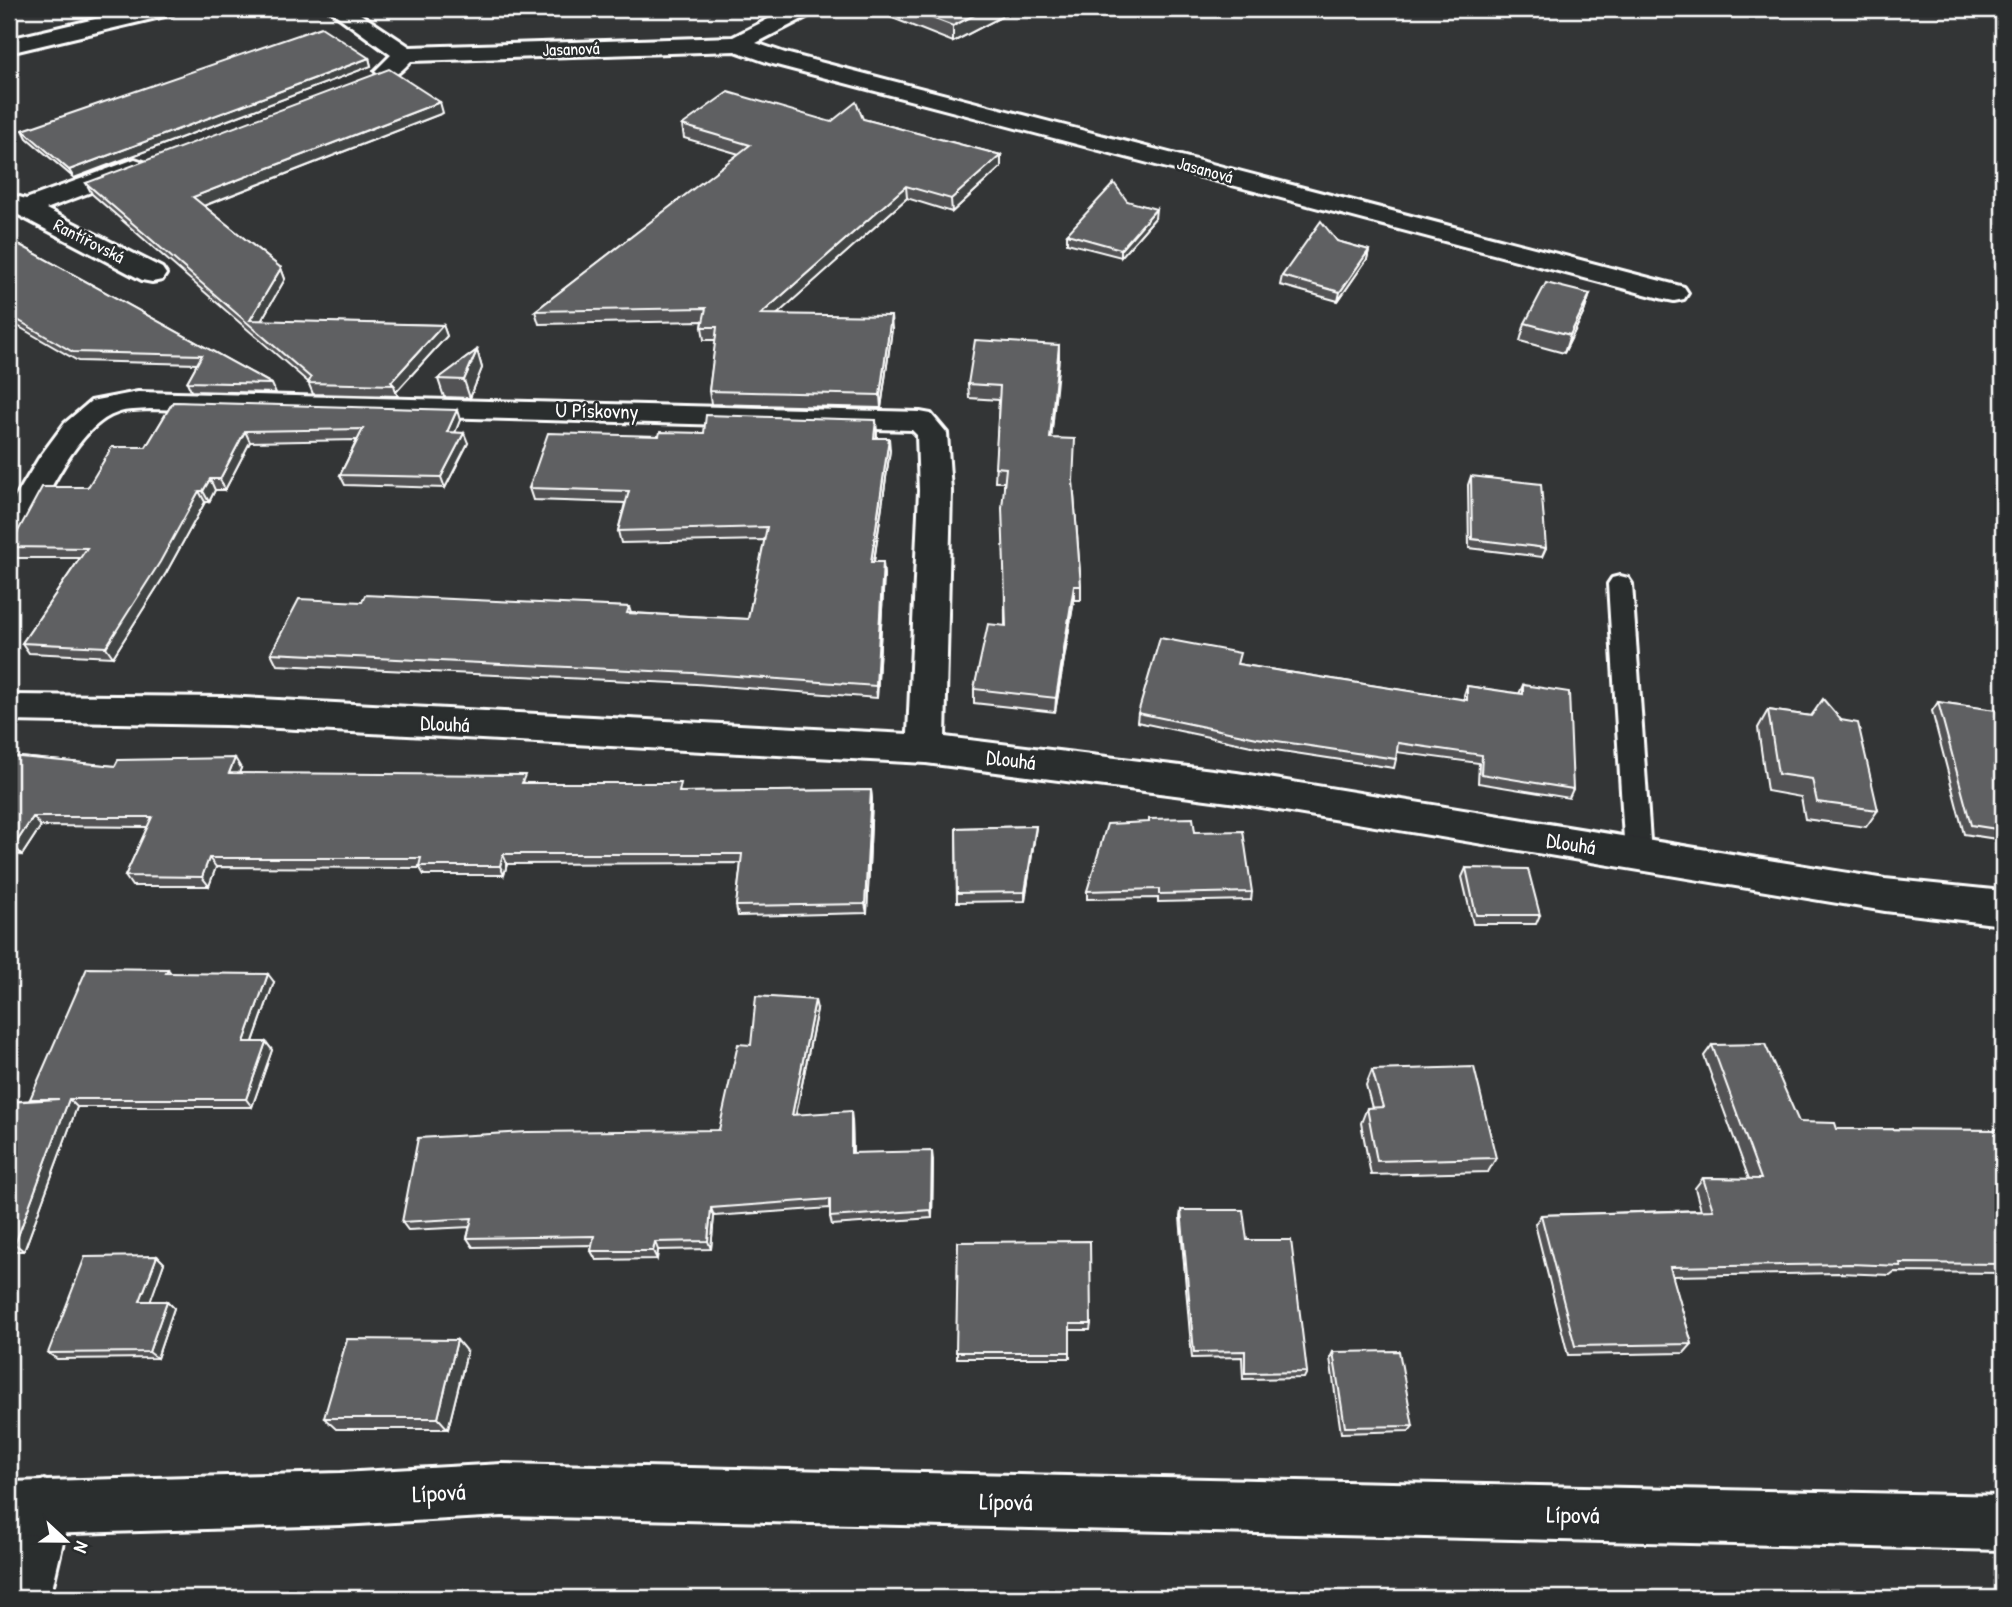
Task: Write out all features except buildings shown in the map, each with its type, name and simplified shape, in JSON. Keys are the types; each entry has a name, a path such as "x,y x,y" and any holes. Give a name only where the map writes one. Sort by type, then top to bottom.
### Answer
{"street":[{"path":"9,46 119,13 165,9"},
{"path":"339,9 405,54 390,70 364,80"},
{"name":"Jasanová","path":"737,44 804,9"},
{"name":"Jasanová","path":"405,54 737,44 777,58 1674,293"},
{"name":"Rantířovská","path":"17,204 156,159"},
{"name":"Rantířovská","path":"17,204 152,274"},
{"name":"U Pískovny","path":"9,536 70,435 85,418 116,402 150,400 920,421 928,426 932,433 935,491 926,749"},
{"name":"Dlouhá","path":"9,708 225,711 926,749 1237,788 1885,895 2003,908"},
{"name":"Lípová","path":"26,1508 341,1499 502,1490 2003,1523"},
{"path":"23,1598 26,1508"}],"lane":[{"path":"1620,584 1638,855"}]}
